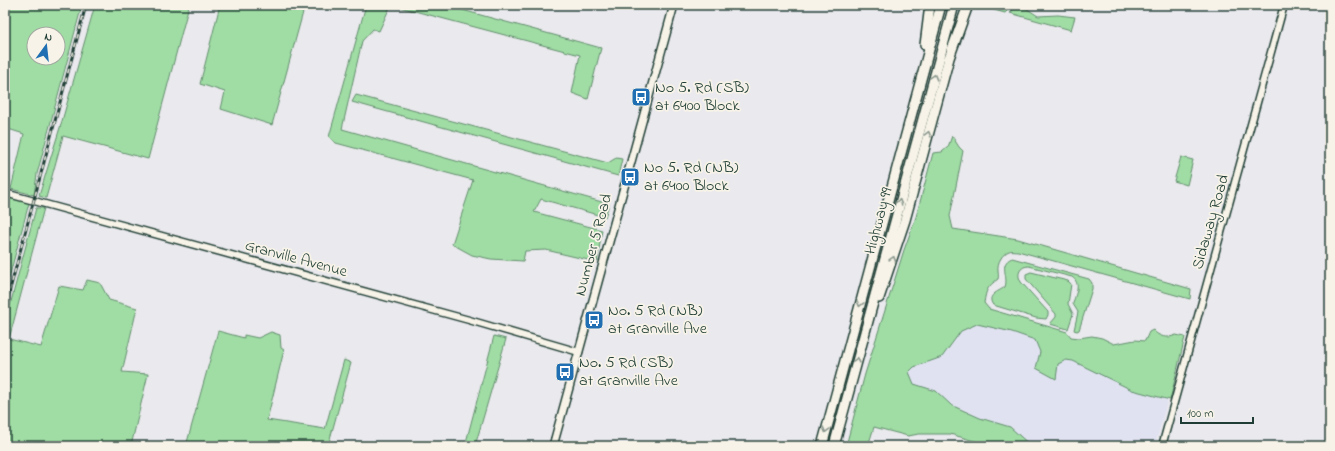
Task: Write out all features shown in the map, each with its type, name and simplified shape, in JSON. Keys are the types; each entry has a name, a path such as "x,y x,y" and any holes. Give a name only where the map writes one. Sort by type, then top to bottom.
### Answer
{"highway":[{"path":"925,65 925,48 930,5"},
{"name":"Highway 99","path":"822,446 941,5"},
{"name":"Highway 99","path":"834,446 954,5"},
{"path":"864,335 876,309 906,220 949,58 968,5"}],"main road":[{"name":"Number 5 Road","path":"553,446 674,5"}],"street":[{"name":"Sidaway Road","path":"1162,446 1284,5"},
{"name":"Granville Avenue","path":"5,193 469,320 579,352"}],"shaded area":[{"path":"918,298 1176,370 1155,446 998,446 885,414"}],"green space":[{"path":"5,5 82,5 66,65 66,26 26,26 26,66 66,66 37,174 34,195 11,189 24,134 5,128"},
{"path":"95,5 189,5 148,159 63,136 46,198 39,196"},
{"path":"220,5 305,5 272,125 221,109 225,92 200,84"},
{"path":"366,5 391,5 379,31 373,29 362,41 342,129 609,204 605,217 541,199 534,212 602,230 597,262 546,250 525,251 523,261 491,259 472,255 452,244 473,180 336,143 329,137"},
{"path":"392,5 444,5 601,48 588,99 572,93 580,55"},
{"path":"988,5 1013,5 1005,13 987,8"},
{"path":"1017,5 1021,5 1038,16 1058,15 1075,17 1071,30 1010,13"},
{"path":"356,95 608,163 616,158 622,159 618,176 352,102"},
{"path":"952,136 963,151 950,216 953,229 1018,239 1191,289 1190,299 1018,251 1009,251 1004,254 998,264 998,279 991,284 986,292 984,303 989,309 1067,332 1071,337 1079,338 1092,336 1102,338 1114,344 1135,340 1145,341 1149,332 1153,330 1163,337 1176,335 1185,337 1170,400 1132,390 1073,361 1066,360 1058,364 1056,379 1036,368 1040,352 1035,340 1012,332 977,324 961,331 942,357 914,367 909,372 914,384 936,391 951,405 980,418 1010,427 1031,446 992,446 950,434 919,434 908,436 874,427 868,446 846,446 865,374 904,250 916,217 933,153 942,152 948,147"},
{"path":"1181,157 1193,160 1187,185 1174,181"},
{"path":"9,198 29,203 5,293 5,216"},
{"path":"36,208 44,208 9,339 41,347 59,286 83,290 87,280 100,283 109,300 137,308 122,372 148,374 131,446 5,446 5,324"},
{"path":"1012,258 1089,279 1092,283 1092,289 1079,330 1074,330 1078,312 1073,304 1077,283 1072,277 1029,266 1021,269 1019,276 1021,282 1048,312 1046,319 1036,318 993,305 991,302 992,296 1005,287 1005,267 1008,261"},
{"path":"1031,272 1068,281 1071,284 1068,304 1073,314 1068,329 1050,324 1056,317 1056,314 1026,279 1026,274"},
{"path":"218,331 244,338 244,335 258,338 271,332 280,335 281,348 284,350 267,420 325,429 344,360 351,363 328,446 186,446"},
{"path":"494,336 506,339 475,446 465,446"}],"railway":[{"path":"5,308 86,5"}],"place":[{"name":"No 5. Rd (SB) at 6400 Block","path":"641,97"},
{"name":"No 5. Rd (NB) at 6400 Block","path":"630,177"},
{"name":"No. 5 Rd (NB) at Granville Ave","path":"594,320"},
{"name":"No. 5 Rd (SB) at Granville Ave","path":"565,372"}]}
